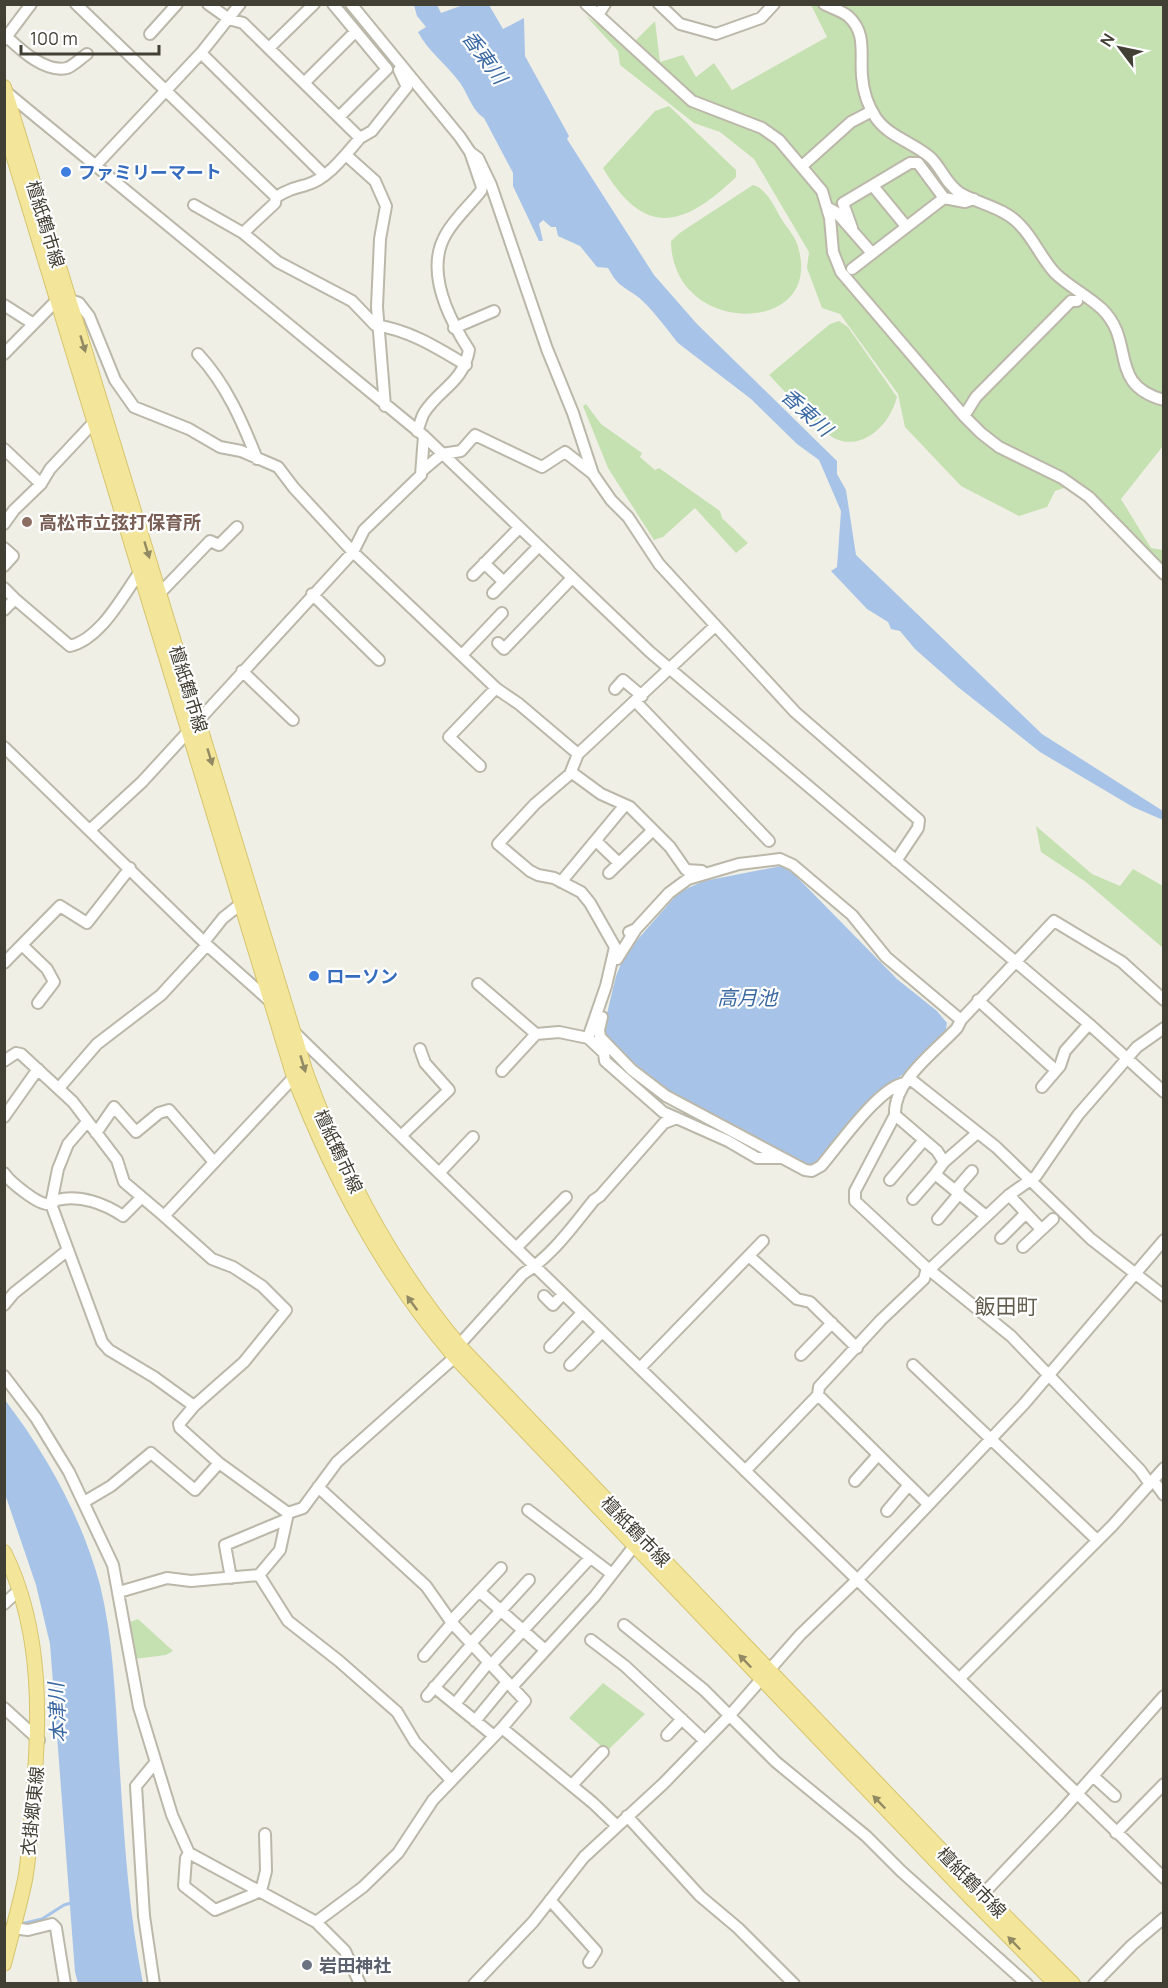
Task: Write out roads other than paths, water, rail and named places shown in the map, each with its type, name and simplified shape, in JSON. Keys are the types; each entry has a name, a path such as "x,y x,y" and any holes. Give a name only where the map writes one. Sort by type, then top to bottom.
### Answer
{"main road":[{"name":"檀紙鶴市線","path":"5,90 64,300 95,421 140,572 193,724 324,1122 370,1217 457,1351 766,1674 971,1898 1056,1983"},
{"name":"檀紙鶴市線","path":"4,125 160,593 242,903 294,1077 333,1172 362,1224 398,1283 457,1351 635,1545 1073,1983"},
{"name":"衣掛郷東線","path":"4,1552 20,1589 27,1614 38,1697 39,1740 25,1878 11,1919 4,1964"}],"street":[{"path":"31,4 6,39 22,51 50,66 66,68 87,54"},
{"path":"76,4 276,197"},
{"path":"150,34 177,4"},
{"path":"208,4 229,19 243,23 360,138"},
{"path":"95,166 201,53 240,4"},
{"path":"269,48 314,4"},
{"path":"333,4 387,69 339,117"},
{"path":"351,4 460,137 470,152 481,191 445,235 439,256 439,278 443,301 454,328 469,350 466,365 456,381 424,413 420,433 423,470"},
{"path":"586,4 692,101 762,128 779,140 822,191 827,207 833,252 841,272 964,416 999,447 1062,478 1089,497 1164,574"},
{"path":"598,15 605,4"},
{"path":"659,4 680,24 716,34 761,18 774,4"},
{"path":"824,4 848,15 859,29 863,46 862,76 867,101 877,120 893,134 931,158 948,183 974,199 1004,213 1020,225 1056,274 1103,310 1113,322 1129,375 1136,389 1147,396 1164,400"},
{"path":"304,83 355,32"},
{"path":"201,53 324,175"},
{"path":"243,233 275,202 276,197 324,175 346,155 360,138 372,131 407,87 399,70 401,64"},
{"path":"5,90 420,433 668,668 1089,1024 1164,1092"},
{"path":"802,166 851,122 872,111"},
{"path":"470,152 478,158 491,185 547,350 573,413 593,474 611,501 628,517 659,564 795,712 919,820 918,828 896,861"},
{"path":"346,155 375,181 386,206 380,239 377,325 385,406"},
{"path":"852,228 843,203 910,164 918,163 944,198 965,202 974,199"},
{"path":"873,186 905,225"},
{"path":"852,269 905,225 944,198"},
{"path":"194,204 243,233 278,262 352,301 377,325 393,327 413,334 466,365"},
{"path":"827,207 836,212 852,228 871,252"},
{"path":"4,354 32,323 64,300 79,303 89,316 115,380 134,407 189,429 220,447 241,451 278,467 294,488 353,552 496,688 578,754"},
{"path":"964,416 976,397 1071,301 1077,301"},
{"path":"4,305 32,323"},
{"path":"454,328 494,311"},
{"path":"198,354 215,372 244,426 257,459"},
{"path":"4,524 14,510 41,483 50,469 95,421"},
{"path":"91,829 142,782 312,594 353,552 364,530 442,454 461,451 475,435 543,467 565,452 593,474"},
{"path":"4,449 41,483"},
{"path":"160,593 210,541 219,544 237,527"},
{"path":"473,574 519,528"},
{"path":"493,593 538,546"},
{"path":"4,548 13,556 4,566"},
{"path":"484,563 504,582"},
{"path":"4,588 70,645 80,644 117,609 140,572"},
{"path":"498,643 504,649 572,578"},
{"path":"312,594 379,660"},
{"path":"4,610 15,599"},
{"path":"462,655 502,613"},
{"path":"615,947 590,903 581,892 530,871 498,844 535,804 571,772 578,754 609,722 639,699 668,668 715,626"},
{"path":"242,671 293,720"},
{"path":"615,689 623,680 769,841"},
{"path":"480,766 449,737 496,688"},
{"path":"4,747 91,829 205,944 272,1003 293,1030 1164,1878"},
{"path":"571,772 602,794 625,805 670,847 686,870 710,872"},
{"path":"561,882 625,805"},
{"path":"609,873 652,830"},
{"path":"596,841 619,863"},
{"path":"588,1038 619,951 678,884 739,864 780,859 793,865 852,915 886,957 961,1020"},
{"path":"4,963 60,906 87,922 130,868"},
{"path":"59,1088 97,1044 161,995 205,944 223,918 242,903"},
{"path":"1164,1000 1122,962 1054,921 978,1000 957,1028 907,1081 894,1104 895,1115 855,1191 855,1201 929,1269 1011,1336 1164,1495"},
{"path":"636,929 629,932 615,947 598,1029 600,1037 632,1070 666,1096 805,1170 812,1171 820,1166 888,1091 895,1085 907,1081"},
{"path":"22,945 47,969 54,982 38,1003"},
{"path":"478,984 536,1034"},
{"path":"978,1000 1020,1033 1052,1066"},
{"path":"1042,1087 1060,1066 1065,1051 1089,1024"},
{"path":"745,1470 818,1395 819,1387 881,1320 924,1279 929,1269 1009,1195 1036,1176 1078,1115 1137,1047 1164,1028"},
{"path":"502,1071 536,1034 559,1032 588,1038 604,1053 605,1061 649,1102 757,1158 782,1158"},
{"path":"402,1135 449,1090 426,1063 420,1049"},
{"path":"4,1061 16,1053 38,1069 73,1102 117,1160 124,1182 212,1259 233,1268 262,1286 286,1310 244,1362 194,1406 179,1424 180,1428 219,1463 249,1483 286,1517"},
{"path":"4,1117 38,1069"},
{"path":"164,1216 294,1077"},
{"path":"907,1081 996,1147 1091,1239 1164,1296"},
{"path":"96,1133 114,1107 136,1132 159,1113 169,1110 214,1162"},
{"path":"895,1115 924,1140 944,1162"},
{"path":"231,1578 225,1545 303,1508 337,1462 457,1351 523,1274 535,1267 664,1123 677,1118"},
{"path":"87,1122 68,1144 58,1169 51,1204 102,1341 109,1350 154,1377 194,1406"},
{"path":"913,1199 944,1162 975,1136"},
{"path":"440,1172 473,1137"},
{"path":"890,1180 924,1140"},
{"path":"938,1219 959,1194 958,1187 972,1171"},
{"path":"4,1173 9,1181 43,1203 51,1204 64,1199 98,1202 123,1216 141,1198"},
{"path":"935,1174 986,1216"},
{"path":"1009,1195 1041,1228"},
{"path":"516,1248 543,1213 566,1197"},
{"path":"1001,1238 1026,1213"},
{"path":"1023,1247 1053,1219"},
{"path":"640,1368 750,1257 763,1240"},
{"path":"474,1983 533,1922 584,1857 705,1741 855,1579 992,1438 1050,1375 1164,1240"},
{"path":"4,1305 15,1293 68,1250"},
{"path":"750,1257 797,1299 810,1302 857,1348"},
{"path":"544,1296 554,1305 564,1294"},
{"path":"550,1347 582,1313"},
{"path":"801,1355 832,1323"},
{"path":"570,1365 602,1332"},
{"path":"913,1365 992,1438 1053,1501 1097,1540"},
{"path":"4,1376 36,1418 84,1502 113,1564 139,1707 172,1815 189,1853 316,1922 345,1951 360,1983"},
{"path":"818,1395 928,1504"},
{"path":"84,1502 111,1486 151,1453 195,1490 219,1463"},
{"path":"855,1481 878,1455"},
{"path":"960,1677 1097,1540 1164,1468"},
{"path":"887,1511 908,1486"},
{"path":"316,1922 363,1887 398,1853 433,1800 525,1701 451,1622 426,1586 318,1487"},
{"path":"528,1510 612,1574"},
{"path":"119,1592 167,1578 191,1581 259,1575 280,1550 286,1517"},
{"path":"475,1721 545,1650 635,1545"},
{"path":"455,1704 590,1558"},
{"path":"424,1656 451,1622 501,1568"},
{"path":"259,1575 288,1621 339,1661 397,1712 415,1742 451,1780"},
{"path":"529,1580 430,1691 455,1704 475,1721 498,1732 572,1785 616,1825"},
{"path":"4,1604 20,1589"},
{"path":"479,1591 545,1650"},
{"path":"624,1625 696,1683 776,1762 867,1836 901,1871 1027,1983"},
{"path":"591,1640 625,1666 705,1741"},
{"path":"983,1894 1164,1696"},
{"path":"4,1708 39,1740"},
{"path":"667,1735 682,1719"},
{"path":"572,1785 603,1752"},
{"path":"154,1983 144,1916 136,1786 155,1763"},
{"path":"1093,1776 1115,1796"},
{"path":"1116,1833 1164,1784"},
{"path":"627,1816 700,1896 738,1928 794,1983"},
{"path":"261,1891 266,1870 265,1834"},
{"path":"189,1853 186,1858 184,1886 215,1910 261,1891"},
{"path":"550,1900 596,1951 589,1962"},
{"path":"1094,1983 1132,1945 1164,1918"},
{"path":"11,1919 28,1930 52,1924 57,1928 65,1983"}],"water":[{"name":"香東川","path":"414,5 437,5 441,13 463,5 489,5 503,29 524,18 525,56 569,136 567,139 654,275 697,324 837,461 837,474 846,490 856,555 1042,734 1163,811 1163,820 1133,807 1040,752 958,687 915,649 900,631 891,629 888,622 867,609 831,571 837,567 841,511 819,460 797,444 751,399 678,343 651,310 619,283 608,268 597,267 580,246 558,236 556,227 551,227 543,220 539,224 543,241 539,241 513,186 513,173 484,118 476,110 452,73 426,45 418,32 426,27 417,16"},
{"name":"高月池","path":"781,866 793,873 897,979 937,1011 947,1023 945,1036 912,1068 876,1094 810,1168 796,1164 739,1129 670,1093 608,1041 603,1030 616,976 625,954 679,892 704,881"},
{"name":"本津川","path":"5,1400 35,1443 62,1488 92,1560 105,1606 115,1693 127,1871 143,1983 78,1983 75,1972 50,1644 36,1585 5,1494"}],"waterway":[{"path":"21,1924 42,1919 71,1903"}],"place":[{"name":"ファミリーマート","path":"66,172"},
{"name":"高松市立弦打保育所","path":"27,522"},
{"name":"ローソン","path":"314,976"},
{"name":"岩田神社","path":"307,1965"}],"district":[{"name":"飯田町","path":"1006,1306"}]}
